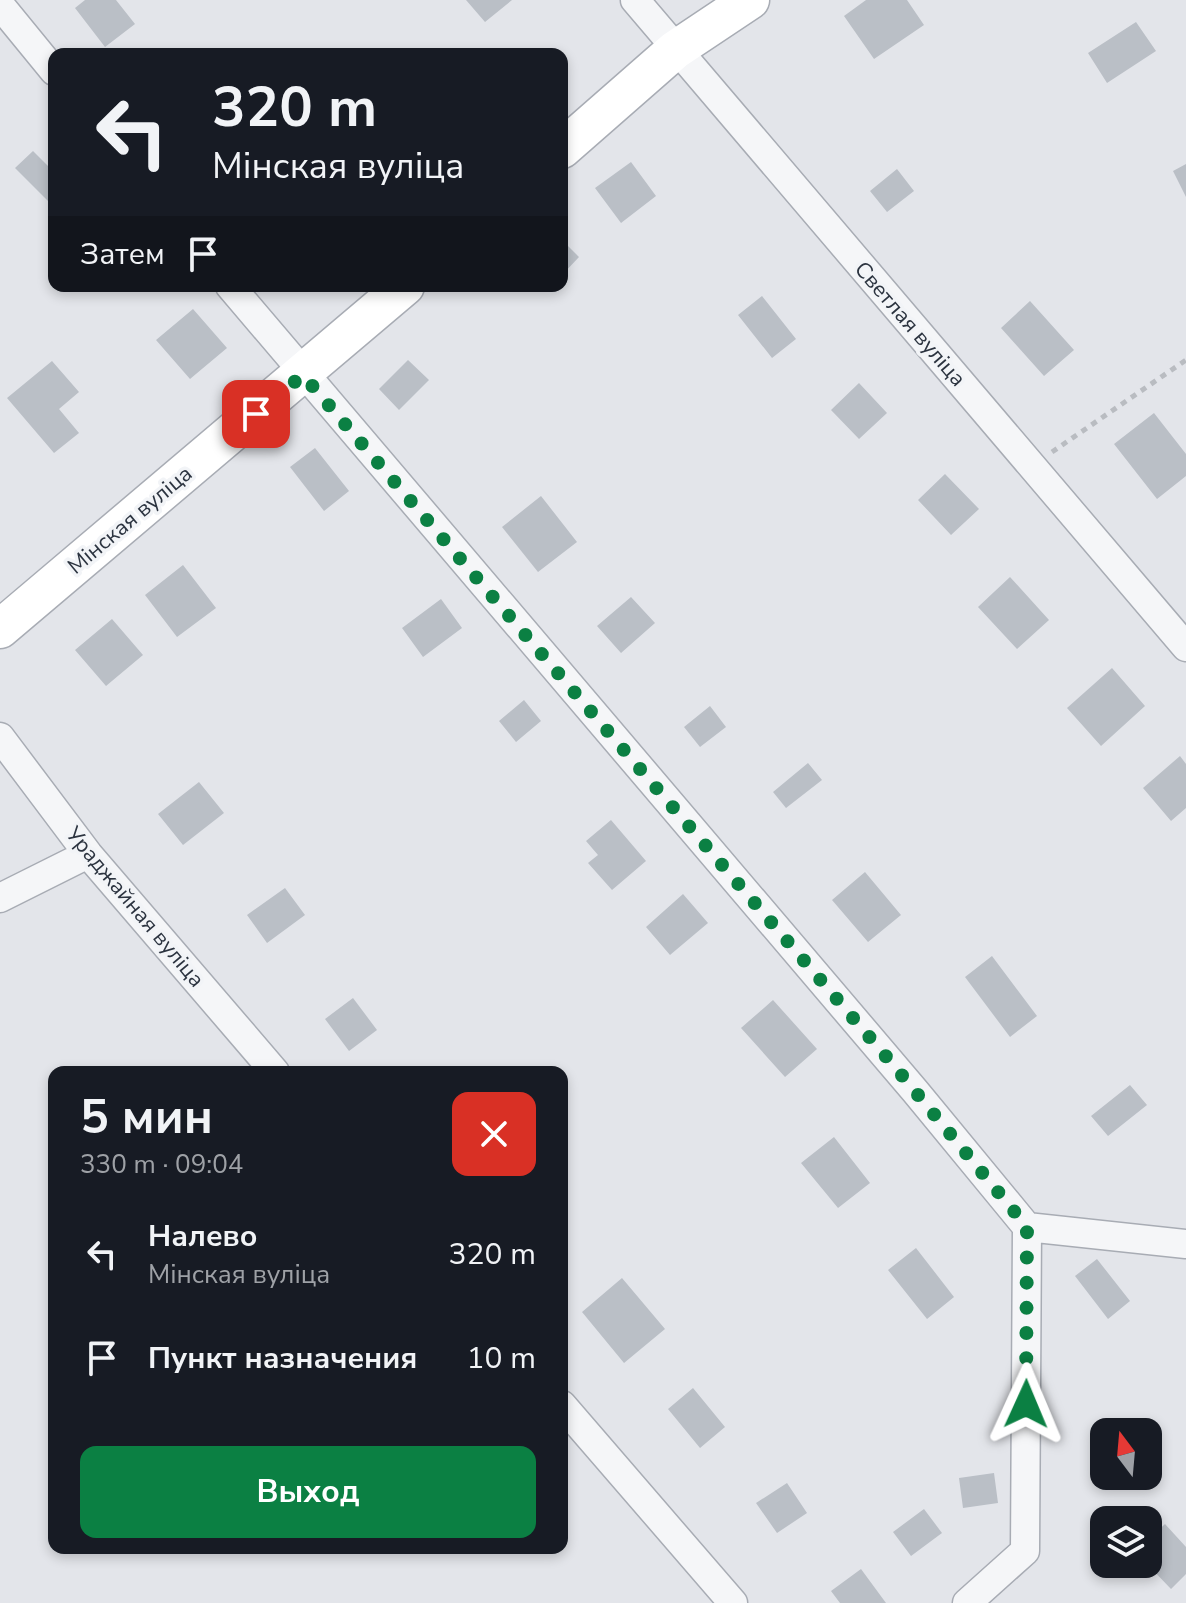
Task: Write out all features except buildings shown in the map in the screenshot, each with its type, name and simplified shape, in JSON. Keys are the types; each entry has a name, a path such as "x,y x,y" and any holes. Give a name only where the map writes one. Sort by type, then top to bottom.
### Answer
{"street":[{"name":"Светлая вуліца","path":"635,0 1186,647"},
{"path":"568,144 675,50 750,0"},
{"path":"0,5 48,64"},
{"path":"235,292 905,1079 1027,1227 1025,1551 967,1603"},
{"name":"Мінская вуліца","path":"0,629 398,292"},
{"name":"Ураджайная вуліца","path":"0,737 88,854 270,1066"},
{"path":"0,898 88,854"},
{"path":"1027,1227 1186,1244"},
{"path":"568,1412 733,1603"}],"path":[{"path":"1032,466 1186,360"}],"route":[{"path":"256,414 303,375 895,1067 1027,1227 1026,1404"}]}
